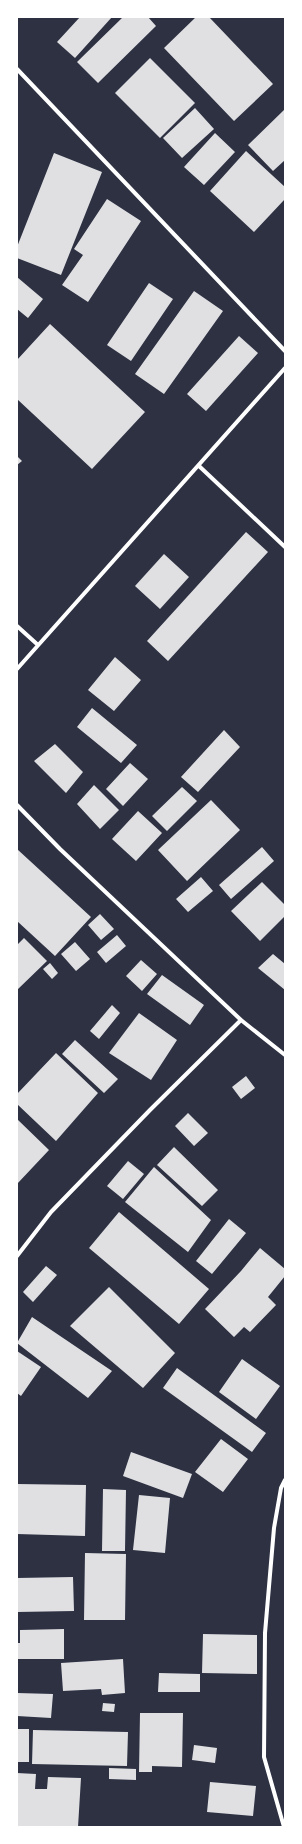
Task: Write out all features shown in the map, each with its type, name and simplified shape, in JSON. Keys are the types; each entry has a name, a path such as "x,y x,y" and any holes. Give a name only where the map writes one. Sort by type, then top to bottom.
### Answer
{"street":[{"path":"17,69 285,351"},
{"path":"17,669 285,368"},
{"path":"199,466 285,547"},
{"path":"17,626 38,645"},
{"path":"17,804 60,848 240,1020 285,1054"},
{"path":"17,1256 51,1212 240,1020"},
{"path":"284,1827 264,1757 265,1633 274,1528 281,1488 285,1480"}],"building":[{"path":"80,17 112,17 75,58 57,42"},
{"path":"123,17 148,17 156,26 98,83 77,62"},
{"path":"196,17 209,17 273,84 234,121 164,48"},
{"path":"150,58 195,103 160,138 115,93"},
{"path":"195,108 214,129 182,158 163,138"},
{"path":"285,109 285,160 273,171 248,145"},
{"path":"215,133 235,152 204,185 184,167"},
{"path":"246,151 285,187 285,199 254,232 210,191"},
{"path":"54,153 102,172 61,275 17,258 17,247"},
{"path":"107,199 141,221 88,302 62,285 83,255 74,249"},
{"path":"17,277 43,299 28,318 17,309"},
{"path":"149,283 173,299 131,361 107,345"},
{"path":"194,291 223,311 164,394 135,374"},
{"path":"50,324 145,412 92,469 17,399 17,360"},
{"path":"239,336 258,353 206,411 187,394"},
{"path":"17,456 22,461 17,465"},
{"path":"246,532 268,552 168,661 147,641"},
{"path":"164,554 189,577 160,609 135,586"},
{"path":"115,657 141,680 114,711 88,690"},
{"path":"92,708 137,745 121,763 77,727"},
{"path":"224,730 240,747 198,792 181,777"},
{"path":"55,744 83,772 66,793 34,761"},
{"path":"130,763 148,779 123,806 106,789"},
{"path":"94,785 119,810 100,829 77,804"},
{"path":"182,787 197,801 167,831 152,816"},
{"path":"211,800 240,830 187,881 158,850"},
{"path":"138,811 162,833 136,861 112,839"},
{"path":"262,847 274,861 231,899 219,885"},
{"path":"17,849 91,917 55,956 17,921"},
{"path":"201,877 213,891 188,912 176,899"},
{"path":"262,882 285,905 285,916 260,941 231,911"},
{"path":"100,914 114,929 101,940 88,925"},
{"path":"117,935 126,946 106,963 97,952"},
{"path":"24,938 47,961 17,990 17,945"},
{"path":"75,942 90,959 76,971 61,954"},
{"path":"273,954 285,964 285,990 258,968"},
{"path":"141,960 157,974 142,991 126,976"},
{"path":"50,963 58,973 52,979 43,969"},
{"path":"162,975 204,1005 190,1025 147,994"},
{"path":"112,1005 120,1013 99,1039 90,1031"},
{"path":"139,1013 177,1040 151,1080 109,1053"},
{"path":"75,1040 118,1079 104,1093 62,1054"},
{"path":"56,1053 98,1093 56,1141 17,1104 17,1094"},
{"path":"246,1076 255,1088 241,1099 232,1087"},
{"path":"188,1113 208,1133 194,1146 175,1126"},
{"path":"17,1119 49,1150 17,1184"},
{"path":"174,1147 218,1190 202,1206 157,1165"},
{"path":"128,1161 144,1174 123,1199 107,1186"},
{"path":"154,1167 211,1220 188,1252 125,1202"},
{"path":"119,1212 209,1289 179,1324 89,1248"},
{"path":"229,1219 246,1233 212,1274 196,1261"},
{"path":"260,1248 285,1269 285,1276 268,1297 276,1305 250,1332 244,1327 234,1337 205,1309 241,1271"},
{"path":"46,1266 57,1275 33,1302 23,1292"},
{"path":"109,1287 175,1353 143,1388 70,1326"},
{"path":"32,1317 112,1371 88,1398 17,1343"},
{"path":"17,1351 41,1367 21,1396 17,1393"},
{"path":"242,1359 280,1386 256,1419 219,1392"},
{"path":"177,1368 266,1433 252,1452 163,1388"},
{"path":"221,1439 248,1459 223,1492 195,1472"},
{"path":"131,1452 192,1474 183,1498 123,1476"},
{"path":"17,1484 86,1485 85,1536 17,1534"},
{"path":"103,1489 126,1490 125,1551 102,1551"},
{"path":"139,1495 170,1498 165,1553 133,1550"},
{"path":"85,1553 126,1554 125,1620 84,1620"},
{"path":"73,1577 74,1611 17,1612 17,1578"},
{"path":"64,1629 64,1659 17,1659 17,1643 20,1643 20,1630"},
{"path":"203,1634 257,1635 257,1674 202,1673"},
{"path":"123,1659 125,1693 102,1695 101,1689 63,1691 61,1663"},
{"path":"159,1673 200,1674 200,1692 158,1692"},
{"path":"17,1693 53,1694 51,1718 17,1716"},
{"path":"103,1703 115,1704 114,1712 102,1711"},
{"path":"140,1713 183,1713 182,1767 152,1766 152,1772 139,1772"},
{"path":"17,1729 29,1729 29,1762 17,1762"},
{"path":"33,1730 128,1732 127,1766 32,1764"},
{"path":"194,1745 217,1748 215,1763 192,1760"},
{"path":"109,1768 136,1769 136,1780 109,1779"},
{"path":"17,1773 36,1774 35,1789 47,1789 48,1777 81,1778 78,1827 17,1826"},
{"path":"210,1782 256,1786 253,1816 207,1812"}]}
